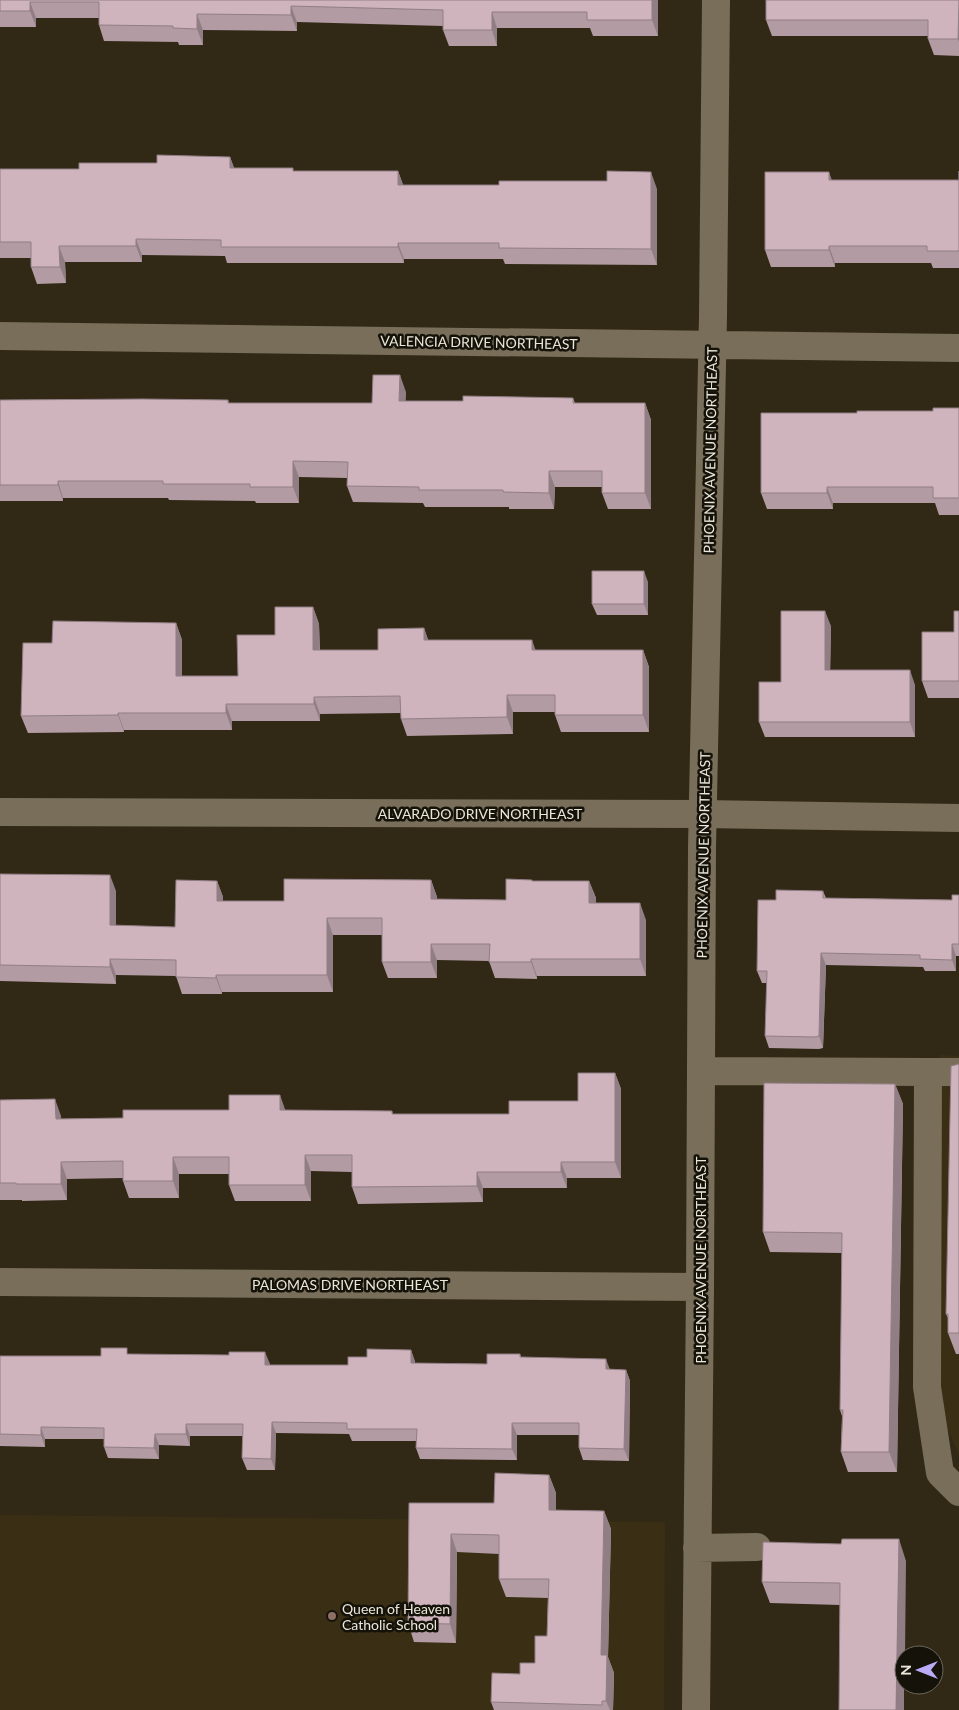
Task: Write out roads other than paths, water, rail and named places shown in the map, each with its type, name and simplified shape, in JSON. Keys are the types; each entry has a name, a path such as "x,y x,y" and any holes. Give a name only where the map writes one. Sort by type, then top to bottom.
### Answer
{"street":[{"name":"PHOENIX AVENUE NORTHEAST","path":"696,1710 703,814 712,346 716,0"},
{"name":"VALENCIA DRIVE NORTHEAST","path":"0,336 959,348"},
{"name":"ALVARADO DRIVE NORTHEAST","path":"0,812 703,814 959,818"},
{"path":"701,1071 959,1072"},
{"path":"928,1072 927,1387 940,1473 959,1492"},
{"name":"PALOMAS DRIVE NORTHEAST","path":"0,1282 700,1287"},
{"path":"697,1548 758,1547"}],"place":[{"name":"Queen of Heaven Catholic School","path":"332,1616"}]}
